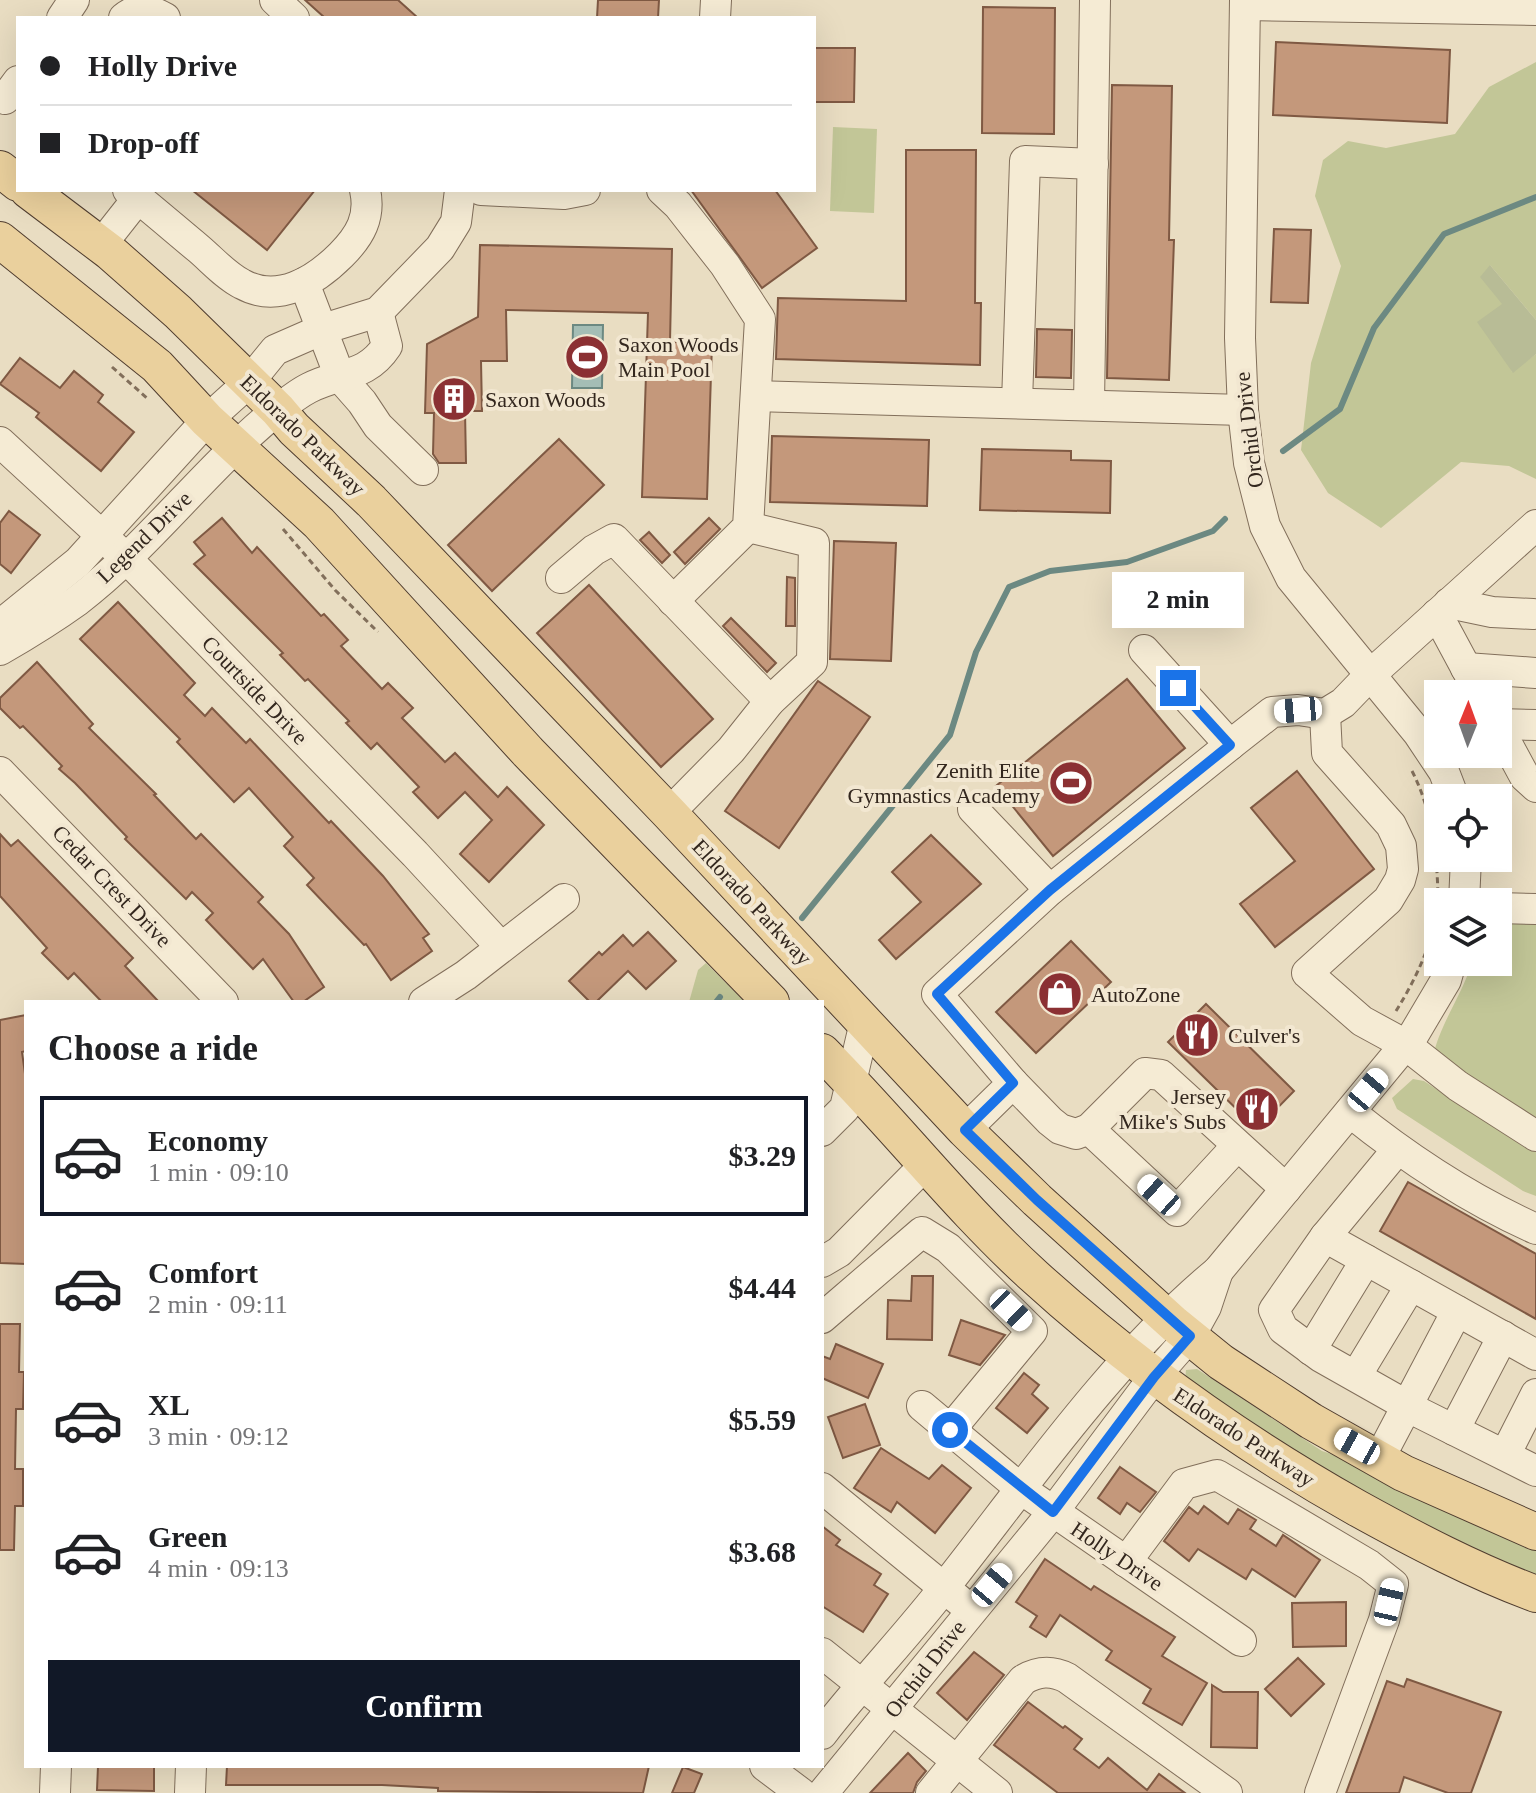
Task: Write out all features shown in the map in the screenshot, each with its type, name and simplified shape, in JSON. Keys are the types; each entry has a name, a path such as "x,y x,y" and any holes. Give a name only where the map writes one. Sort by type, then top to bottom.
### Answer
{"main road":[{"path":"0,169 16,181"},
{"name":"Eldorado Parkway","path":"31,192 101,245 178,312 294,429 371,501 669,813 965,1130 1037,1200 1178,1326 1221,1362 1311,1421 1403,1473 1536,1532"},
{"path":"0,240 157,366 207,420 319,523 528,752 769,1000"},
{"name":"Eldorado Parkway","path":"824,1054 985,1228 1033,1275 1142,1368 1194,1407 1292,1471 1439,1552 1536,1594"},
{"path":"926,1164 965,1130"}],"street":[{"path":"275,0 292,16"},
{"path":"1089,405 1095,0"},
{"path":"1245,2 1536,10"},
{"name":"Orchid Drive","path":"1245,2 1240,338 1249,463 1265,526 1291,578 1418,733 1449,784"},
{"path":"1017,403 1025,161 1093,164"},
{"path":"101,245 133,194 240,284 262,292 276,292 316,278 356,237 368,212 365,192"},
{"path":"378,312 440,248 456,222 460,192"},
{"path":"522,192 574,192"},
{"path":"664,192 725,265 760,319 748,527 673,601"},
{"path":"304,283 340,377 378,426 423,470"},
{"name":"Legend Drive","path":"0,625 78,562 207,420 249,382 275,350 323,329 378,312 387,346 377,360 363,370 308,388 278,410 235,446 126,558 78,600 0,650"},
{"path":"757,396 1243,410"},
{"name":"Courtside Drive","path":"0,442 126,558 415,854 501,947"},
{"path":"1286,1189 1161,1075 1145,1073 1089,1129 1076,1134 1060,1129 1013,1083 937,994 1050,890 1272,712 1298,710 1325,714 1343,703 1536,525"},
{"path":"669,813 731,750 770,701 812,662 814,543 748,527"},
{"path":"561,578 594,550 614,539 770,701"},
{"path":"1443,608 1533,614"},
{"path":"1443,608 1473,680"},
{"path":"1144,650 1230,745"},
{"path":"1481,680 1536,673"},
{"path":"1325,714 1327,753 1391,825 1401,846 1403,869 1388,900 1307,973 1362,1021 1406,1045 1458,1086 1536,1136"},
{"path":"1512,725 1536,725"},
{"path":"1512,755 1525,777 1536,787"},
{"name":"Cedar Crest Drive","path":"0,772 221,1000"},
{"path":"973,809 1050,890"},
{"path":"427,1000 466,975 564,899"},
{"path":"1512,908 1536,909"},
{"name":"Orchid Drive","path":"824,1731 861,1683 944,1589 1021,1489 1142,1368 1178,1326 1206,1307 1218,1271 1406,1045 1447,976"},
{"path":"824,1129 845,1108 865,1022"},
{"path":"965,1130 1013,1083"},
{"path":"1350,1112 1397,1150 1502,1214 1536,1229"},
{"path":"1089,1129 1177,1211 1237,1146"},
{"path":"1397,1150 1325,1237 1274,1310 1283,1329 1311,1350 1407,1405 1536,1471"},
{"path":"824,1261 839,1252 926,1164"},
{"path":"824,1316 922,1232 948,1248 1032,1331 950,1430"},
{"path":"1325,1237 1536,1355"},
{"path":"1311,1350 1366,1260"},
{"path":"1356,1376 1411,1285"},
{"path":"1379,1459 1457,1311"},
{"path":"1454,1430 1503,1336"},
{"name":"Orchid Drive","path":"823,1793 1053,1512 1142,1368"},
{"path":"1505,1455 1536,1394"},
{"name":"Holly Drive","path":"922,1406 1021,1489 1241,1641"},
{"path":"1126,1562 1184,1484 1217,1475 1369,1565 1393,1584 1384,1620 1320,1793"},
{"path":"824,1490 972,1609"},
{"path":"824,1655 997,1793"},
{"path":"931,1793 1023,1680 1039,1672 1067,1678 1227,1793"},
{"path":"55,1793 56,1768"},
{"path":"190,1793 191,1768"}],"path":[{"path":"102,359 157,407"},
{"path":"276,521 335,590 383,636"}],"green space":[{"path":"1536,62 1536,320 1490,265 1502,303 1512,372 1536,354 1536,479 1509,466 1461,462 1381,528 1328,493 1301,450 1311,363 1341,266 1315,196 1323,160 1348,141 1386,148 1455,134 1489,87"},
{"path":"833,127 877,129 874,213 830,211"},
{"path":"1490,265 1536,320 1536,354 1513,373 1477,322 1502,304 1480,277"},
{"path":"1512,918 1536,919 1536,1125 1433,1057 1467,976 1512,976"},
{"path":"706,963 743,1000 690,1000 698,970"},
{"path":"1413,1079 1424,1081 1529,1150 1536,1150 1536,1196 1523,1191 1397,1109 1392,1098"},
{"path":"1197,1369 1322,1451 1360,1463 1536,1547 1536,1582 1387,1515 1185,1380 1186,1370"}],"water":[{"name":"Saxon Woods Main Pool","path":"573,325 603,325 602,388 572,388"}],"building":[{"path":"305,0 398,0 416,16 323,16"},
{"path":"598,0 659,0 658,16 597,16"},
{"path":"983,7 1055,8 1054,134 982,133"},
{"path":"1276,42 1450,50 1447,123 1273,115"},
{"path":"816,48 855,48 854,102 816,102"},
{"path":"1112,85 1172,86 1169,240 1174,240 1169,380 1107,378"},
{"path":"906,150 976,150 975,303 981,303 980,365 776,359 778,298 906,301"},
{"path":"194,192 313,192 267,250"},
{"path":"692,192 776,192 817,248 762,288"},
{"path":"1274,229 1311,230 1308,303 1271,302"},
{"path":"480,245 672,249 670,342 712,343 707,499 642,497 648,313 506,310 507,361 481,361 482,411 465,411 466,463 439,463 433,454 434,413 425,413 427,344 478,317"},
{"path":"1037,329 1072,330 1071,378 1036,377"},
{"path":"20,358 60,388 74,371 103,395 98,402 134,432 101,471 36,417 39,413 0,384"},
{"path":"772,436 929,440 927,506 770,502"},
{"path":"559,439 604,485 492,591 448,545"},
{"path":"982,449 1071,451 1071,460 1111,461 1110,513 980,510"},
{"path":"9,511 40,535 11,573 0,564 0,523"},
{"path":"222,518 252,553 257,547 321,616 324,614 348,640 341,646 382,689 388,683 413,708 402,718 445,762 455,753 498,797 507,787 544,825 489,882 460,854 492,820 465,792 438,818 413,792 419,787 377,743 371,749 346,723 349,721 308,679 305,681 280,655 283,653 194,564 205,555 194,542"},
{"path":"709,518 720,529 685,564 674,552"},
{"path":"649,532 670,555 662,563 640,540"},
{"path":"834,541 896,543 891,661 830,659"},
{"path":"787,577 795,578 795,626 786,626"},
{"path":"589,585 713,719 661,767 537,633"},
{"path":"118,602 195,683 184,695 205,716 212,708 246,743 250,739 383,876 429,934 423,938 432,951 391,980 366,944 307,885 314,878 284,846 293,837 249,788 234,802 177,742 180,739 80,639"},
{"path":"731,618 776,663 767,672 723,626"},
{"path":"37,662 93,724 89,728 156,794 196,839 201,834 263,897 258,902 289,934 324,987 306,1000 293,1000 263,959 253,969 206,920 213,913 192,892 186,899 125,839 127,837 59,769 62,766 23,726 20,728 0,708 0,698"},
{"path":"1127,679 1185,748 1053,856 996,786"},
{"path":"818,681 870,717 779,848 725,811"},
{"path":"1297,771 1374,869 1275,947 1240,904 1295,861 1251,808"},
{"path":"0,834 11,846 18,840 133,958 125,966 157,1000 100,1000 74,973 68,979 42,953 47,948 0,896"},
{"path":"931,835 981,884 896,959 879,940 921,902 892,872"},
{"path":"648,932 676,961 646,989 628,971 598,1000 588,1000 569,981 599,952 602,955 623,935 633,946"},
{"path":"1071,941 1111,982 1036,1053 996,1012"},
{"path":"1206,1004 1294,1091 1257,1129 1168,1042"},
{"path":"24,1015 24,1264 0,1263 0,1020"},
{"path":"1408,1182 1536,1254 1536,1319 1380,1231"},
{"path":"912,1276 933,1276 932,1340 887,1339 888,1300 911,1301"},
{"path":"961,1320 1005,1335 980,1365 949,1355"},
{"path":"0,1324 20,1324 19,1372 24,1372 23,1409 16,1409 15,1469 23,1469 23,1506 15,1506 14,1550 0,1550"},
{"path":"836,1344 883,1364 868,1398 824,1379 824,1357 830,1359"},
{"path":"1024,1373 1039,1385 1032,1394 1048,1408 1027,1433 996,1408"},
{"path":"865,1404 880,1445 843,1458 828,1417"},
{"path":"881,1448 929,1479 942,1465 971,1488 935,1533 897,1502 891,1512 854,1488"},
{"path":"1120,1467 1156,1492 1140,1512 1127,1503 1120,1514 1098,1498"},
{"path":"1204,1506 1228,1524 1238,1509 1256,1520 1250,1529 1276,1546 1283,1535 1320,1560 1295,1597 1252,1569 1246,1579 1198,1549 1189,1561 1164,1541 1189,1507 1198,1514"},
{"path":"824,1528 840,1540 836,1545 881,1574 874,1585 888,1594 863,1632 824,1607"},
{"path":"1045,1559 1091,1590 1094,1586 1175,1637 1162,1656 1207,1683 1182,1725 1143,1703 1151,1689 1106,1660 1112,1651 1060,1615 1046,1637 1030,1627 1037,1616 1016,1602"},
{"path":"1346,1602 1346,1646 1293,1647 1292,1603"},
{"path":"974,1652 1004,1675 967,1720 937,1693"},
{"path":"1298,1658 1324,1684 1291,1716 1265,1689"},
{"path":"1407,1679 1501,1712 1471,1793 1448,1793 1404,1777 1399,1793 1346,1793 1387,1681 1404,1687"},
{"path":"1212,1685 1223,1692 1258,1692 1257,1748 1211,1747"},
{"path":"1028,1702 1082,1739 1074,1749 1099,1768 1108,1758 1147,1790 1159,1774 1185,1793 1058,1793 994,1745"},
{"path":"908,1753 926,1771 913,1793 870,1793"},
{"path":"98,1768 154,1768 154,1791 97,1790"},
{"path":"227,1768 649,1768 643,1793 438,1791 438,1788 382,1785 226,1785"},
{"path":"683,1768 702,1774 694,1793 672,1793"}],"waterway":[{"path":"1283,451 1340,409 1374,328 1444,234 1536,197"},
{"path":"802,918 950,735 976,652 1009,587 1050,571 1127,562 1213,531 1225,519"}],"place":[{"name":"Saxon Woods Main Pool","path":"587,357"},
{"name":"Saxon Woods","path":"454,399"},
{"name":"Zenith Elite Gymnastics Academy","path":"1071,783"},
{"name":"AutoZone","path":"1060,994"},
{"name":"Culver's","path":"1197,1035"},
{"name":"Jersey Mike's Subs","path":"1257,1109"}],"route":[{"path":"950,1430 1053,1512 1154,1377 1190,1336 1037,1200 965,1130 1013,1083 937,994 1050,890 1230,745 1178,688"}]}
